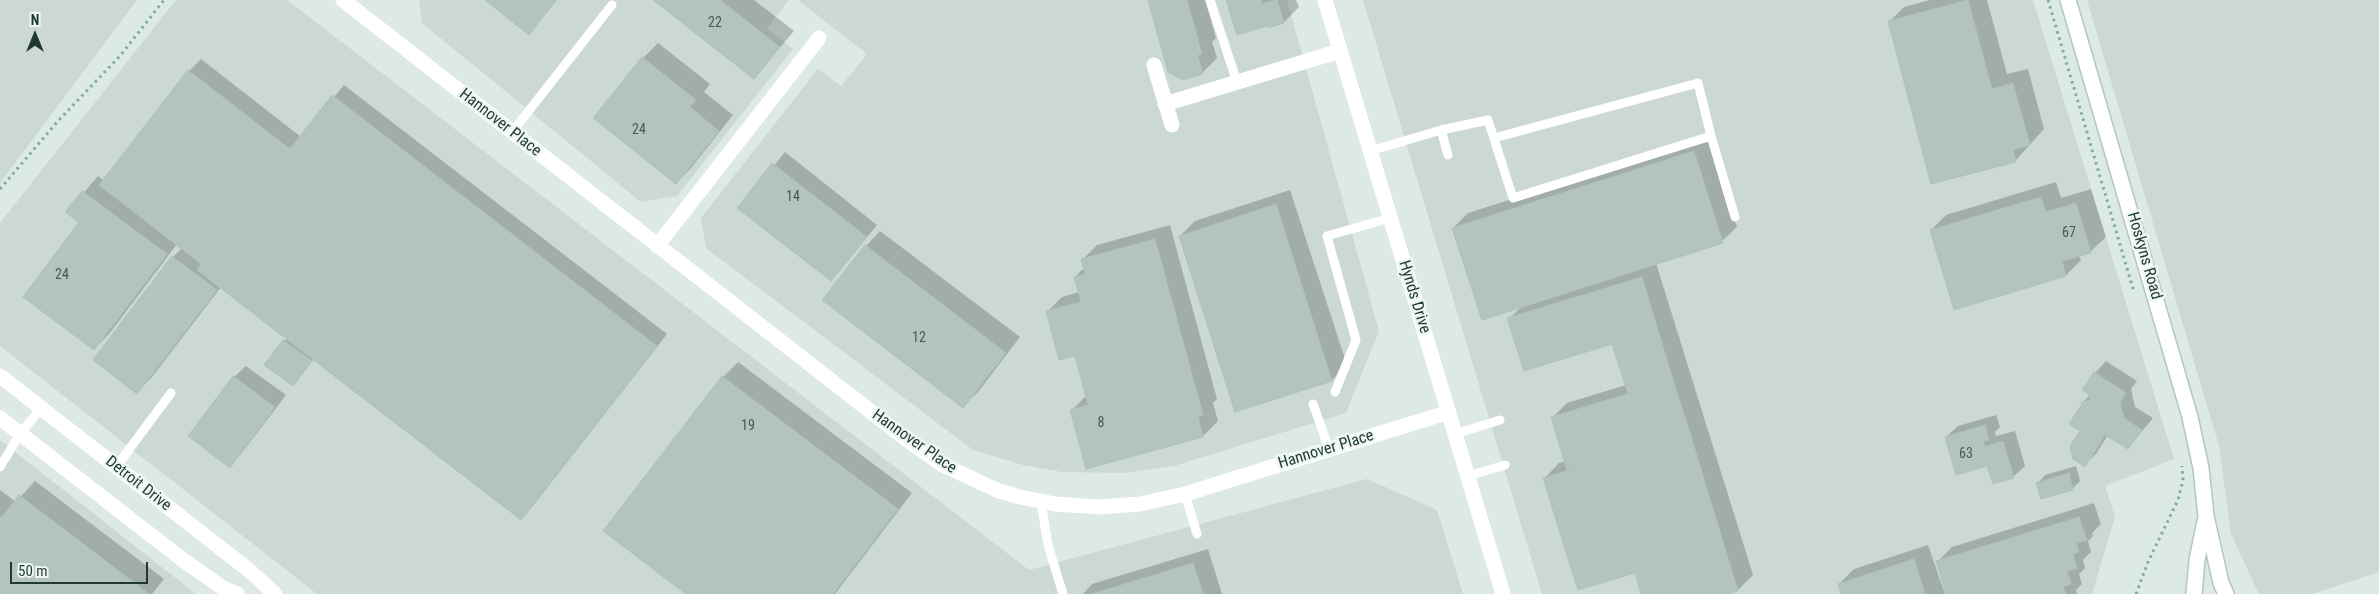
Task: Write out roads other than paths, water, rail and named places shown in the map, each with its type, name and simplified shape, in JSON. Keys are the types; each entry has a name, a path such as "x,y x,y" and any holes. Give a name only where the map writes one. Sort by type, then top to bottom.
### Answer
{"street":[{"name":"Hannover Place","path":"343,0 657,246 926,453 979,482 1020,497 1041,502 1078,506 1119,506 1164,500 1448,412"},
{"name":"Hynds Drive","path":"1325,0 1503,594"},
{"name":"Hoskyns Road","path":"2068,0 2185,397 2196,442 2206,516 2221,583 2226,594"},
{"path":"657,246 819,38"},
{"path":"1166,104 1340,51"},
{"path":"1154,65 1172,125"},
{"name":"Detroit Drive","path":"0,376 250,571 275,594"},
{"name":"Detroit Drive","path":"0,418 183,560 223,588 237,594"},
{"name":"Hoskyns Road","path":"2194,594 2197,560 2206,516"}],"lane":[{"path":"1210,0 1237,82"},
{"path":"512,132 612,5"},
{"path":"1494,138 1698,82 1711,136 1735,217"},
{"path":"1370,151 1441,130 1488,120 1513,198 1711,136"},
{"path":"1441,130 1448,155"},
{"path":"1335,392 1356,340 1327,236 1390,218"},
{"path":"116,467 171,393"},
{"path":"1312,404 1329,449"},
{"path":"0,467 20,434 41,408"},
{"path":"1455,434 1500,420"},
{"path":"1468,476 1505,464"},
{"path":"1185,494 1197,534"},
{"path":"1041,502 1048,544 1063,594"}]}
